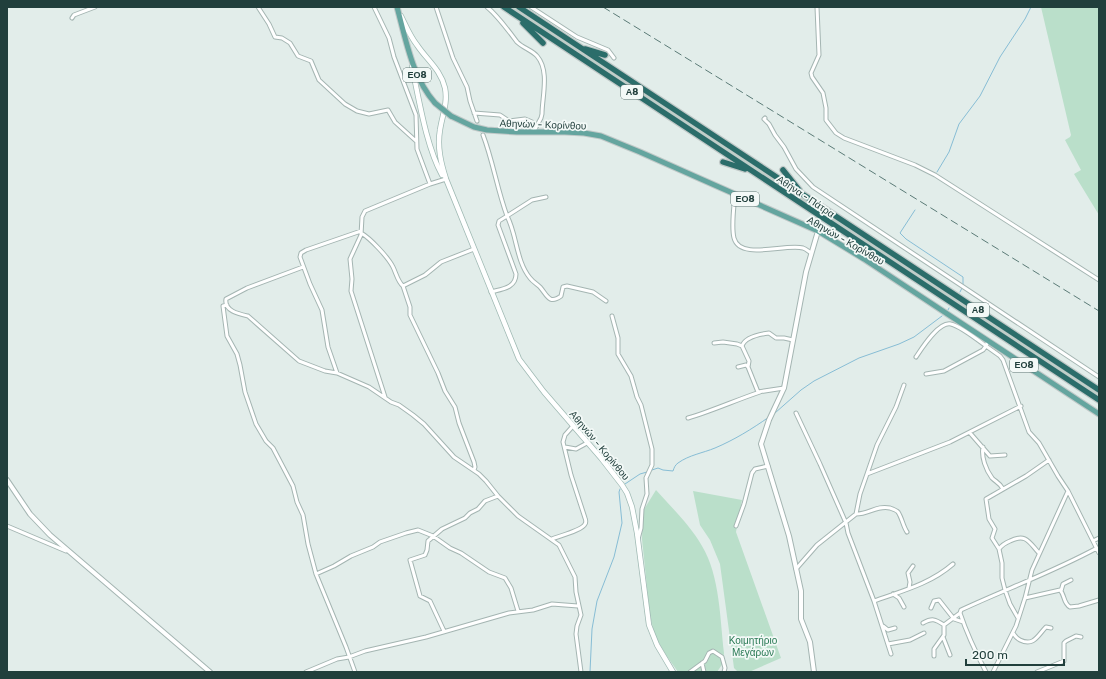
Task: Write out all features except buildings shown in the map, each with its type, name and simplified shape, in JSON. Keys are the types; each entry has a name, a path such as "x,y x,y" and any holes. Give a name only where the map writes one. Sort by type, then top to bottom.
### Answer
{"highway":[{"name":"Αθήνα - Πάτρα","path":"504,7 1099,400"},
{"name":"Αθήνα - Πάτρα","path":"519,7 1099,390"},
{"path":"513,13 544,43"},
{"path":"579,47 605,55"},
{"path":"723,162 752,171"},
{"path":"783,170 803,195"}],"main road":[{"name":"Αθηνών - Κορίνθου","path":"398,9 434,157 440,171 446,179"},
{"name":"Αθηνών - Κορίνθου","path":"398,9 412,39 438,71 444,84 446,103 440,130 440,158 446,179 519,360 544,392 615,475 627,493 632,507 638,541 649,625 654,639 673,672"},
{"name":"Αθηνών - Κορίνθου","path":"407,44 417,76 426,92 435,103 451,116 474,127 498,132 534,130 584,133 601,136 818,231 940,308 1099,414"}],"street":[{"path":"72,18 74,15 95,7"},
{"path":"258,7 275,37 282,38 290,42 298,56 311,61 319,80 341,101 357,111 369,114 388,110 395,122 416,141"},
{"path":"374,7 389,38 394,57 416,115 416,141 418,154 430,184"},
{"path":"436,7 453,58 467,87 477,121"},
{"path":"487,7 520,45 535,54 541,62 544,83 542,114 534,130"},
{"path":"531,7 577,37 608,50 614,58"},
{"path":"817,7 819,55 811,74 823,92 826,108 826,120 836,133 844,138 915,165 935,175 1099,280"},
{"path":"474,113 500,115 510,121 525,119 532,122 534,130"},
{"path":"765,118 764,119 784,147 796,169 813,187 1099,377"},
{"path":"483,135 498,189 526,270 531,279 539,286 546,296 552,300 558,299 561,296 563,287 570,286 593,292 606,302"},
{"path":"385,397 351,291 352,279 350,259 361,232 362,217 365,211 430,184 446,179"},
{"path":"735,195 733,231 734,239 738,245 753,250 797,247 805,249 811,253"},
{"path":"491,292 511,286 516,277 516,271 498,225 499,222 532,200 546,197"},
{"path":"814,672 810,642 801,617 802,598 796,569 783,514 761,444 784,388 811,253 818,231"},
{"path":"337,373 328,347 322,310 300,257 303,251 361,232"},
{"path":"361,232 388,258 396,272 400,284 403,286 410,307 410,315 447,395 455,407 458,423 474,462 474,470"},
{"path":"403,286 425,275 441,262 474,249"},
{"path":"303,267 236,293 226,298 225,301 227,305 238,314 250,317 299,361 325,371 337,373 372,388 391,402 399,405 416,417 454,457 474,470 486,481 498,496 518,516 552,539 562,548 575,578 575,588 581,616 576,634 581,672"},
{"path":"227,305 223,306 227,336 237,354 244,392 259,431 273,448 293,486 297,502 303,515 308,544 316,574 355,672"},
{"path":"612,316 618,338 618,354 631,376 641,405 652,449 652,465 646,478 647,494 642,508 641,532 638,541"},
{"path":"916,356 938,328 946,324 953,325 1002,358 1021,406 1029,432 1039,443 1068,492 1099,553"},
{"path":"742,346 743,342 751,338 769,333 776,338 794,340"},
{"path":"926,374 944,371 983,350 988,340"},
{"path":"714,343 723,342 742,346 749,361 748,367 756,390 760,392"},
{"path":"738,366 746,365 748,367"},
{"path":"856,514 860,494 867,474 904,385"},
{"path":"688,418 760,392 784,388"},
{"path":"867,474 970,433 1021,406"},
{"path":"796,413 846,523 848,533 874,601 891,654"},
{"path":"552,539 580,529 585,526 586,523 571,475 563,437 573,426"},
{"path":"970,433 992,456 1005,455"},
{"path":"565,447 576,449 587,443"},
{"path":"983,447 982,454 989,473 994,480 999,482 1003,489"},
{"path":"1018,618 1010,604 1005,590 1002,578 1002,563 999,549 992,538 995,529 989,519 986,501 992,495 1026,476 1049,460"},
{"path":"736,526 744,504 752,473 755,469 768,466"},
{"path":"7,480 34,518 47,533 210,672"},
{"path":"993,672 1013,633 1025,598 1032,570 1068,492"},
{"path":"444,631 430,601 420,596 410,561 413,558 427,553 428,541 442,529 465,518 485,501 498,496"},
{"path":"796,569 827,535 846,523 856,514 878,507 894,509 907,532"},
{"path":"7,526 67,551"},
{"path":"316,574 351,556 373,547 380,542 406,532 418,530 433,536 450,548 468,557 487,571 505,578 511,588 518,611"},
{"path":"999,549 1006,543 1020,537 1026,539 1039,553"},
{"path":"1093,541 1099,538"},
{"path":"944,624 960,613 961,610 1030,579 1064,566 1097,548"},
{"path":"874,601 926,582 942,574 953,564"},
{"path":"908,588 910,582 908,573 913,566"},
{"path":"1071,580 1063,584 1061,591 1066,604 1070,607 1099,600"},
{"path":"1025,598 1053,591 1061,591"},
{"path":"893,594 899,598 904,607"},
{"path":"931,608 934,601 938,600 953,618 963,622"},
{"path":"306,672 337,659 518,611 533,610 552,604 578,606"},
{"path":"960,613 973,646 986,672"},
{"path":"922,623 936,619 944,624"},
{"path":"881,623 884,628 888,630 895,628"},
{"path":"934,656 934,648 945,632 944,624"},
{"path":"1013,633 1017,638 1024,642 1028,642 1039,636 1046,627 1051,628"},
{"path":"888,644 910,640 924,633"},
{"path":"1037,672 1064,661 1064,643 1076,636 1081,637"},
{"path":"943,637 950,655"},
{"path":"690,672 702,663 709,653 713,651 722,657 725,668 724,672"},
{"path":"702,663 704,672"}],"green space":[{"path":"510,7 513,7 1099,394 1099,396"},
{"path":"1041,7 1099,7 1099,215 1074,174 1081,170 1065,140 1071,135"},
{"path":"656,490 692,531 708,558 716,584 724,653 723,663 717,672 678,672 655,636 650,616 642,539 643,511"},
{"name":"Κοιμητήριο Μεγάρων","path":"693,491 742,500 736,532 781,658 749,672 738,672 734,668 720,564 710,540 700,525"}],"waterway":[{"path":"937,172 949,152 959,124 980,96 1000,57 1025,19 1031,7"},
{"path":"915,210 900,233 906,239 963,277 963,285"},
{"path":"960,292 962,288"},
{"path":"775,413 801,390 814,381 859,358 914,337 942,316"},
{"path":"652,470 658,468 673,471 676,465 682,460 715,448 749,430 769,417"},
{"path":"625,484 640,474 647,472"},
{"path":"590,672 592,629 597,601 614,557 622,523 620,489"}],"tunnel":[{"path":"477,121 483,135"}],"railway":[{"path":"603,7 1099,311"}]}
